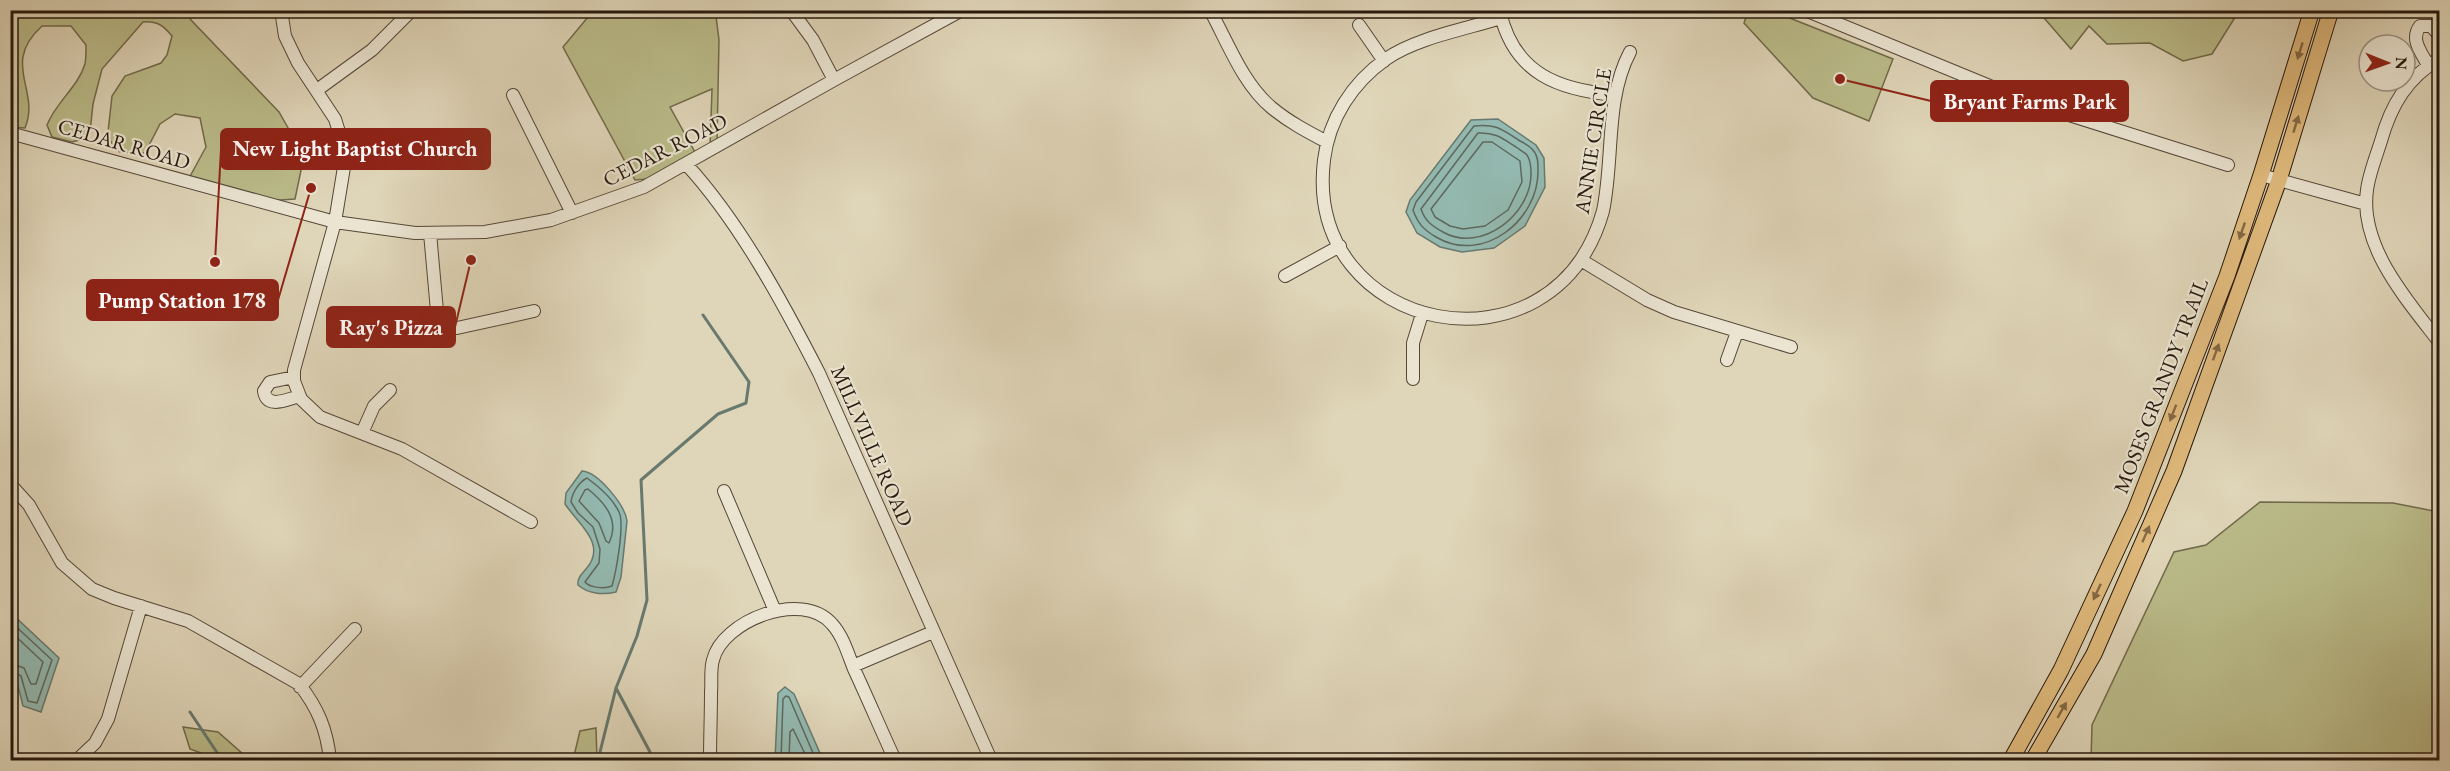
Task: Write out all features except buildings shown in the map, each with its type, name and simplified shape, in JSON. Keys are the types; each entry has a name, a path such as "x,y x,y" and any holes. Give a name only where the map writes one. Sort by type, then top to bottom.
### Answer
{"main road":[{"name":"MOSES GRANDY TRAIL","path":"2011,760 2061,670 2135,511 2227,276 2312,10"},
{"name":"MOSES GRANDY TRAIL","path":"2032,760 2094,654 2174,471 2279,180 2331,10"}],"street":[{"path":"281,10 284,30 291,49 335,119 344,148 344,177 335,222 294,370 300,396 320,417 402,449 531,522"},
{"path":"317,90 372,50 412,10"},
{"path":"791,10 813,40 834,80"},
{"name":"CEDAR ROAD","path":"10,133 335,222 388,231 430,233 494,230 551,220 644,188 962,10"},
{"path":"1210,10 1242,69 1260,95 1271,107 1327,142"},
{"path":"1805,10 2031,103 2228,165"},
{"path":"1500,14 1517,51 1547,79 1582,92 1615,95"},
{"name":"ANNIE CIRCLE","path":"1500,14 1426,41 1384,61 1369,72 1347,97 1327,142 1323,176 1325,204 1340,246 1364,278 1390,299 1422,314 1462,320 1480,319 1514,311 1531,304 1556,287 1581,260 1598,227 1603,210 1615,95 1620,71 1630,52"},
{"path":"1359,25 1384,61"},
{"path":"2428,65 2417,44 2416,31 2420,26 2432,26 2439,36"},
{"path":"2439,58 2413,78 2393,105 2367,189 2366,204 2380,257 2396,285 2439,343"},
{"path":"513,95 572,213"},
{"name":"MILLVILLE ROAD","path":"687,165 711,191 728,215 807,349 990,760"},
{"path":"2261,175 2366,204"},
{"path":"430,233 437,311 439,321 445,326 456,328 534,311"},
{"path":"1285,276 1340,246"},
{"path":"1581,260 1647,300 1674,312 1791,347"},
{"path":"1413,379 1413,343 1422,314"},
{"path":"1727,360 1737,332"},
{"path":"294,376 270,382 264,392 265,398 269,402 275,402 300,396"},
{"path":"362,434 374,406 390,390"},
{"path":"10,484 29,505 54,550 71,572 92,589 188,621 287,676 300,687 311,700 323,723 328,739 330,760"},
{"path":"724,492 776,611"},
{"path":"77,760 95,742 108,719 141,606"},
{"path":"710,760 712,670 717,650 733,631 776,611 793,607 802,608 824,617 838,633 895,760"},
{"path":"300,687 355,629"},
{"path":"853,666 933,632"}],"green space":[{"path":"10,11 186,11 191,20 279,112 304,156 295,199 251,202 188,180 206,147 200,118 175,114 160,124 145,153 120,152 111,142 108,132 112,96 125,76 161,63 167,55 172,36 163,26 156,23 143,22 102,69 93,104 90,132 83,139 72,142 52,137 47,125 82,72 86,45 71,26 42,26 30,40 22,65 29,114 25,128 11,127"},
{"path":"593,11 723,11 716,16 719,40 717,143 710,148 712,89 670,107 696,154 648,179 635,180 563,47"},
{"path":"1748,11 1772,11 1893,59 1869,121 1813,98 1744,23"},
{"path":"2038,11 2226,11 2234,19 2212,54 2183,61 2150,43 2107,44 2089,26 2071,49"},
{"path":"2260,502 2393,503 2439,512 2439,760 2091,760 2092,725 2174,552 2206,545"},
{"path":"183,727 218,732 244,755 245,760 217,759 190,749"},
{"path":"596,728 597,760 573,760 580,731"}],"water":[{"path":"1498,119 1536,145 1544,158 1545,187 1525,226 1494,248 1462,252 1440,247 1417,233 1406,212 1410,200 1471,120"},
{"path":"582,471 596,477 610,490 627,521 621,577 616,592 596,593 578,585 579,578 592,560 594,551 589,535 565,504 566,493"},
{"path":"10,612 59,658 41,712 23,706 16,678 11,675"},
{"path":"785,687 794,694 823,760 775,760 778,693"}],"waterway":[{"path":"598,760 616,688 637,636 647,600 641,480 718,414 746,403 749,382 703,315"},
{"path":"616,688 650,752"},
{"path":"190,712 222,760"}],"place":[{"name":"Bryant Farms Park","path":"1840,79"},
{"name":"Pump Station 178","path":"311,188"},
{"name":"Ray's Pizza","path":"471,260"},
{"name":"New Light Baptist Church","path":"215,262"}]}
